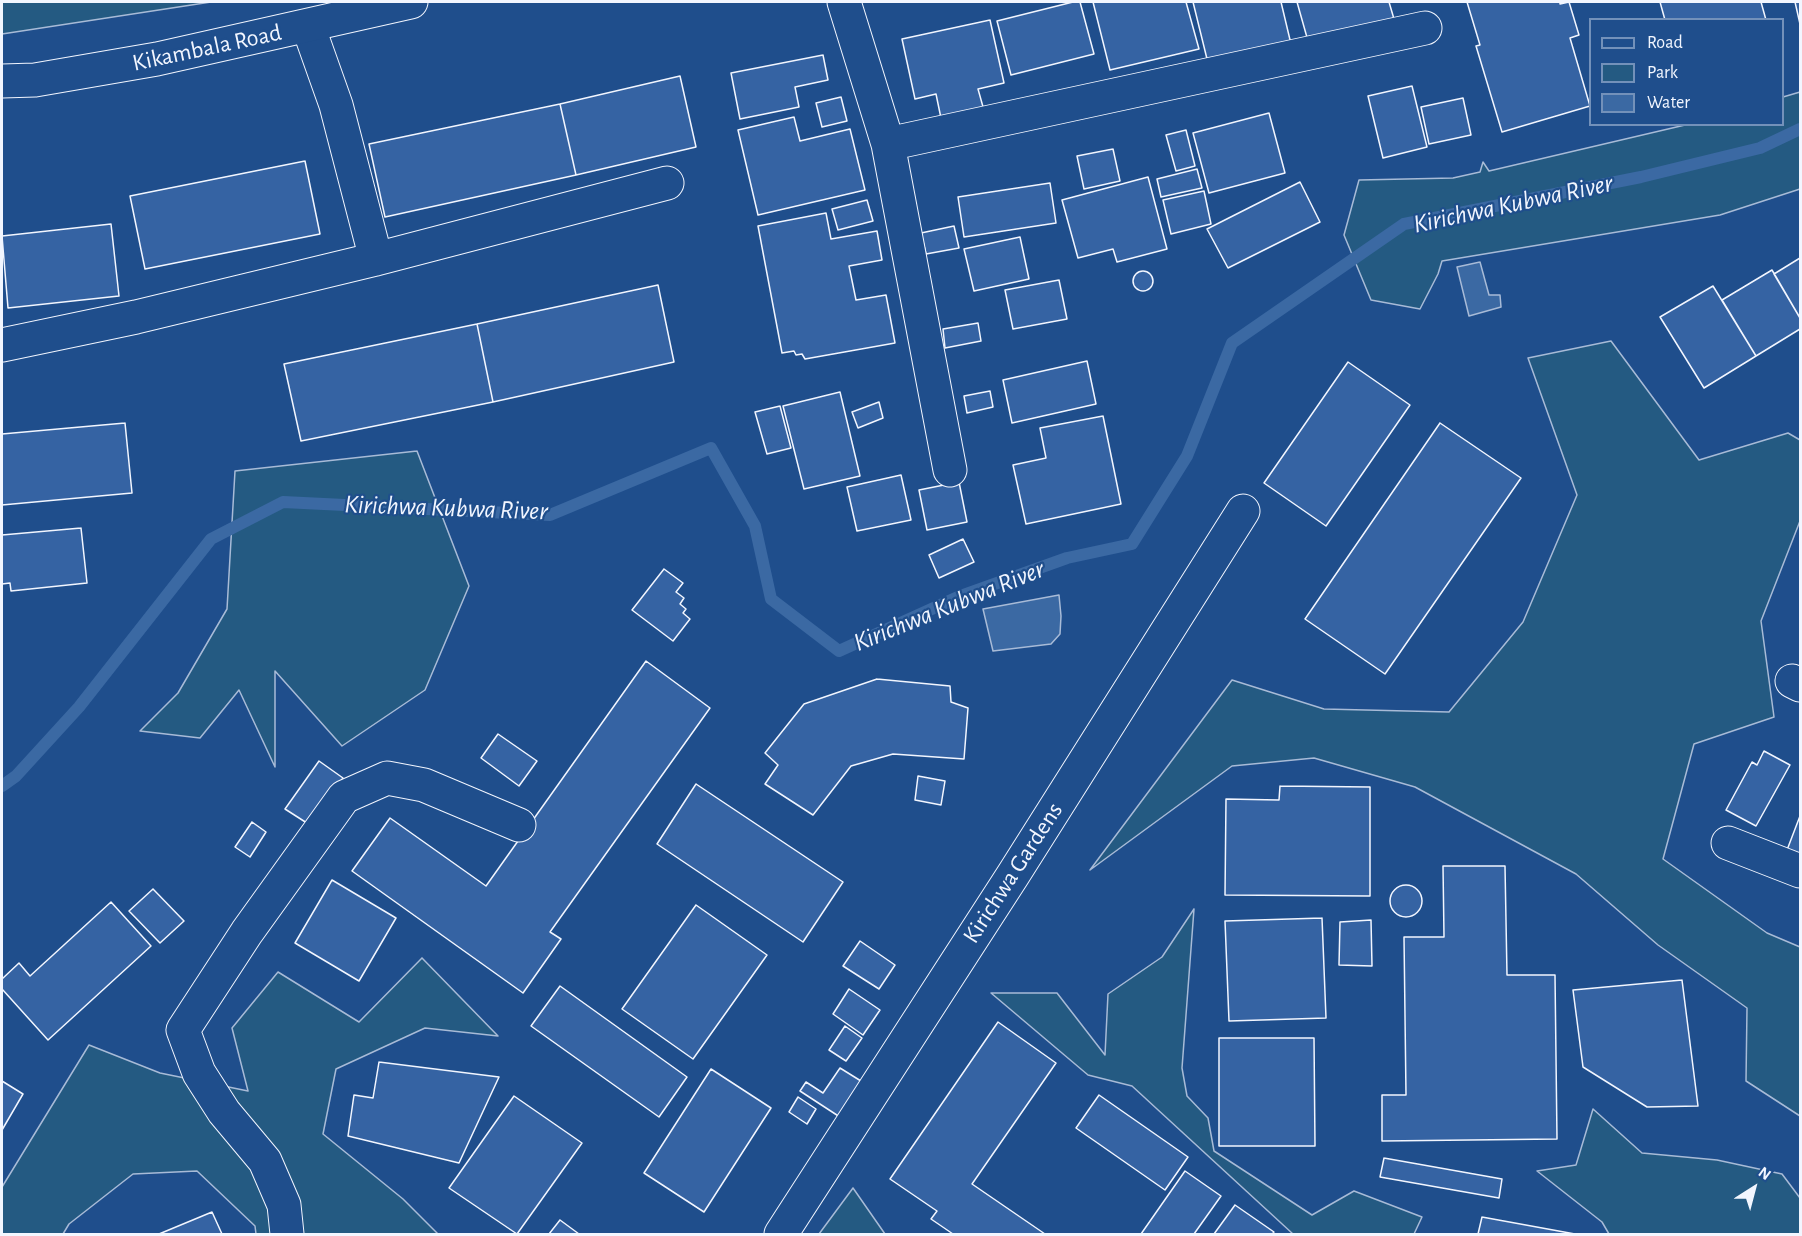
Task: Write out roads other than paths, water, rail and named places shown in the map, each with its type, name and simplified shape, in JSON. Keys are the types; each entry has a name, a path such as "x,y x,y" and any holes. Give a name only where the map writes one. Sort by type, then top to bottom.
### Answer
{"street":[{"name":"Kikambala Road","path":"2,81 35,80 158,59 411,2"},
{"path":"844,2 888,144 950,470"},
{"path":"308,26 336,105 376,259"},
{"path":"888,144 1425,28"},
{"path":"2,345 135,317 376,259 667,183"},
{"name":"Kirichwa Gardens","path":"781,1234 1243,511"},
{"path":"287,1234 284,1205 265,1161 224,1112 199,1073 183,1030 247,932 344,797 387,778 424,785 519,825"},
{"path":"1728,843 1800,871"}],"water":[{"path":"1480,262 1489,295 1500,295 1501,307 1469,316 1457,267"},
{"path":"1059,595 1060,634 1051,644 993,651 983,609"}],"waterway":[{"name":"Kirichwa Kubwa River","path":"2,786 16,776 79,707 211,539 283,502 550,515 711,448 755,526 771,599 839,651 958,597 1067,558 1132,544 1187,456 1232,343 1404,224 1641,177 1760,148 1800,129"}]}
